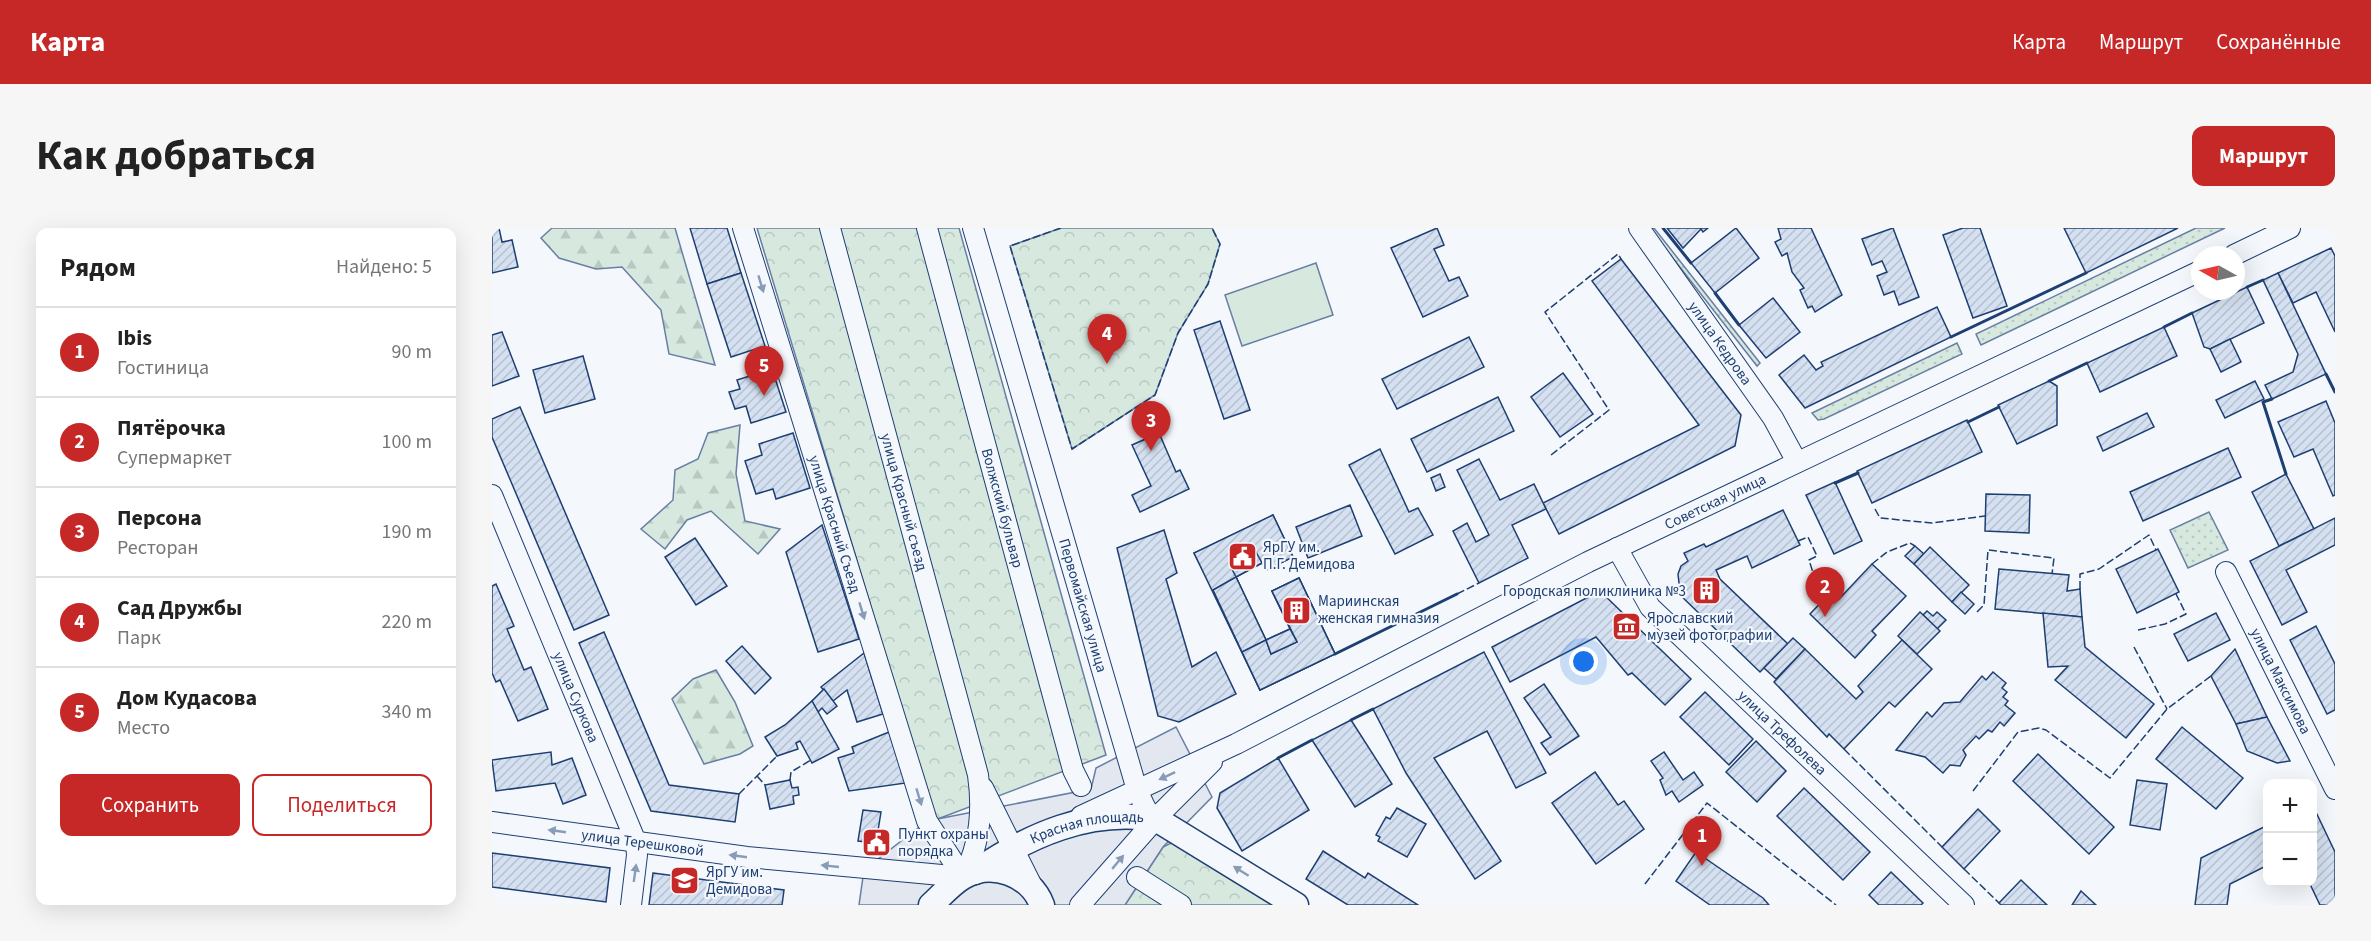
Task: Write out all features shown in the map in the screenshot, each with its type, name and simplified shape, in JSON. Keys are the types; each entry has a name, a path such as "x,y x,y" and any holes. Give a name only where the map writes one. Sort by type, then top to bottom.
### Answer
{"main road":[{"name":"Красная площадь","path":"931,905 1012,848 1063,825 1130,816 1156,819"},
{"name":"Первомайская улица","path":"1156,819 1296,905"},
{"name":"Красная площадь","path":"957,886 992,870 1008,872 1023,880 1038,899"}],"street":[{"name":"улица Красный Съезд","path":"743,228 927,821 957,886"},
{"name":"улица Красный съезд","path":"830,228 978,775"},
{"name":"Волжский бульвар","path":"927,228 1073,771 1081,786"},
{"name":"Первомайская улица","path":"973,228 1137,790 1146,809 1156,819"},
{"name":"улица Кедрова","path":"1639,228 1773,418 1797,462"},
{"path":"2245,250 2290,228"},
{"name":"Советская улица","path":"1063,825 1236,744 1617,548 2191,275"},
{"name":"улица Суркова","path":"492,495 636,842 637,855 631,905"},
{"name":"улица Трефолева","path":"1617,548 1650,607 1958,903"},
{"name":"улица Максимова","path":"2226,572 2335,789"},
{"name":"Советская улица","path":"1156,819 1196,776 1236,744"},
{"name":"Красная площадь","path":"978,775 1038,899"},
{"name":"Красная площадь","path":"864,870 957,886 974,852 980,823 981,794 978,775"},
{"name":"Красная площадь","path":"1080,905 1156,819"},
{"name":"улица Терешковой","path":"492,822 864,870"},
{"path":"1137,877 1181,905"}],"green space":[{"path":"552,228 675,228 715,365 669,354 661,310 622,267 596,269 559,258 541,238"},
{"path":"757,228 959,228 1106,755 935,820"},
{"path":"1061,228 1212,228 1220,244 1208,284 1178,333 1155,395 1072,449 1010,246"},
{"path":"1654,228 1760,363 1757,366 1651,230"},
{"path":"2196,228 2225,228 1981,345 1976,334"},
{"path":"1316,263 1333,315 1242,346 1225,295"},
{"path":"1957,343 1962,354 1824,419 1818,420 1812,413"},
{"path":"740,425 736,474 745,521 780,529 758,554 711,511 687,520 665,549 641,529 673,500 675,470 698,459 708,433"},
{"path":"2209,512 2228,550 2188,568 2170,530"},
{"path":"716,670 735,702 753,746 740,754 704,764 672,699 693,679"},
{"path":"1181,838 1288,905 1125,905 1163,847"}],"shaded area":[{"path":"1176,727 1212,797 1163,847 1125,905 859,905 864,870 927,821 1091,789 1096,768"}],"building":[{"path":"492,228 499,228 502,242 512,240 518,267 492,273"},
{"path":"690,228 727,228 741,273 707,284"},
{"path":"1437,228 1444,245 1434,249 1449,281 1459,277 1468,296 1423,317 1391,248"},
{"path":"1667,228 1708,228 1703,232 1701,229 1683,248"},
{"path":"1736,228 1759,258 1715,293 1691,263"},
{"path":"1778,228 1811,228 1842,295 1815,312 1812,306 1808,308 1800,290 1804,288 1792,272 1787,253 1782,256 1775,242 1781,239"},
{"path":"1893,228 1919,297 1899,305 1894,291 1884,295 1877,276 1887,272 1882,261 1872,265 1862,239"},
{"path":"1963,228 1980,228 2007,306 1973,318 1943,235"},
{"path":"2064,228 2178,228 2086,273"},
{"path":"2331,248 2335,256 2335,332 2316,292 2293,303 2278,273"},
{"path":"1621,259 1741,415 1735,446 1559,534 1543,503 1699,425 1592,281"},
{"path":"741,273 765,346 731,357 707,284"},
{"path":"2278,273 2326,374 2272,399 2265,385 2293,372 2298,354 2263,280"},
{"path":"2247,287 2264,323 2210,349 2204,347 2192,313 2220,300 2245,300 2245,288"},
{"path":"1773,298 1800,332 1766,358 1739,325"},
{"path":"1937,307 1951,337 1805,408 1779,375 1804,355 1816,370 1823,366 1821,362"},
{"path":"1220,321 1250,410 1224,419 1194,330"},
{"path":"2164,327 2177,356 2100,392 2087,363"},
{"path":"502,332 519,376 492,386 492,335"},
{"path":"1469,337 1484,367 1397,409 1382,379"},
{"path":"2230,339 2241,362 2221,372 2210,349"},
{"path":"583,356 595,399 545,413 533,370"},
{"path":"772,369 786,412 751,423 746,406 735,409 729,392 740,389 737,380"},
{"path":"1563,373 1593,414 1560,437 1531,397"},
{"path":"2049,381 2057,386 2057,425 2017,444 1998,405"},
{"path":"2255,381 2264,399 2225,418 2216,400"},
{"path":"1498,397 1514,431 1427,472 1411,439"},
{"path":"2326,401 2335,423 2335,495 2333,496 2313,449 2294,457 2278,422"},
{"path":"520,407 609,615 574,630 492,437 492,419"},
{"path":"2147,413 2154,427 2103,451 2097,437"},
{"path":"1967,420 1982,452 1872,503 1857,471"},
{"path":"793,433 810,488 776,499 773,489 756,494 745,461 762,455 759,444"},
{"path":"1159,433 1176,472 1180,470 1189,489 1140,512 1132,495 1151,486 1132,445"},
{"path":"2228,448 2241,477 2143,521 2130,492"},
{"path":"1380,449 1409,512 1418,508 1433,535 1395,554 1349,465"},
{"path":"1479,459 1500,500 1534,484 1546,509 1512,525 1528,558 1479,583 1453,531 1467,523 1476,542 1489,535 1457,470"},
{"path":"1440,474 1445,487 1436,491 1431,478"},
{"path":"2286,474 2314,529 2279,546 2252,492"},
{"path":"1835,482 1862,541 1834,554 1806,495"},
{"path":"1986,494 2030,495 2029,533 1985,531"},
{"path":"1350,505 1362,536 1308,558 1296,527"},
{"name":"Городская поликлиника №3","path":"1783,510 1800,545 1752,568 1747,556 1716,570 1720,579 1788,644 1760,672 1679,594 1684,588 1679,583 1678,574 1681,566 1688,561 1684,553 1704,544 1706,547"},
{"path":"1273,515 1293,557 1266,570 1256,552 1230,565 1236,577 1213,590 1194,553"},
{"name":"Мариинская женская гимназия","path":"1273,515 1293,557 1266,570 1262,563 1236,577 1266,640 1290,629 1272,591 1299,578 1335,654 1260,690 1194,553"},
{"path":"2335,518 2335,545 2286,570 2307,612 2282,625 2250,561"},
{"path":"822,525 859,639 818,652 786,552"},
{"path":"1164,530 1177,573 1166,579 1192,667 1216,652 1236,694 1179,722 1158,716 1117,548"},
{"path":"695,538 727,586 696,605 665,557"},
{"path":"1915,546 1924,554 1914,564 1905,556"},
{"path":"1930,547 1969,585 1952,602 1914,564"},
{"path":"2158,549 2179,592 2137,613 2116,569"},
{"path":"1256,552 1262,563 1236,577 1230,565"},
{"path":"1872,564 1906,596 1872,631 1876,635 1855,658 1810,614 1831,592 1839,599"},
{"path":"1999,569 2069,575 2067,591 2080,589 2082,617 1995,609"},
{"path":"1236,577 1271,654 1297,642 1272,591 1299,578 1335,654 1260,690 1213,590"},
{"path":"1236,577 1266,640 1242,652 1213,590"},
{"path":"1299,578 1335,654 1260,690 1242,652 1266,640 1271,654 1297,642 1272,591"},
{"path":"496,584 514,626 507,629 524,670 531,667 548,709 518,721 500,680 496,682 492,673 492,586"},
{"path":"1600,591 1691,679 1665,705 1632,673 1628,675 1596,637 1510,682 1492,647"},
{"path":"1961,592 1974,604 1965,614 1952,602"},
{"path":"1927,611 1933,616 1937,612 1946,620 1937,629 1923,615"},
{"path":"1920,612 1940,631 1917,654 1898,636"},
{"path":"2043,613 2082,617 2085,647 2154,704 2126,738 2055,680 2068,666 2048,667"},
{"path":"2216,613 2230,640 2188,661 2174,634"},
{"path":"2316,626 2335,664 2335,710 2327,714 2290,640"},
{"path":"1290,629 1297,642 1271,654 1266,640"},
{"path":"604,632 669,785 739,794 735,822 651,811 579,643"},
{"path":"1793,638 1805,649 1776,679 1764,668"},
{"path":"1902,640 1932,669 1895,707 1889,702 1844,749 1829,734 1827,737 1774,682 1805,649 1856,699 1863,692 1858,686"},
{"path":"742,646 771,678 755,694 726,661"},
{"path":"2235,649 2267,717 2236,724 2211,676"},
{"path":"1484,652 1546,773 1516,788 1487,731 1434,758 1501,861 1475,879 1406,773 1373,709"},
{"path":"864,653 883,714 857,722 847,690 833,701 821,687"},
{"path":"1993,672 2006,683 2002,688 2007,692 2003,697 2008,701 2005,705 2015,713 2004,726 2000,722 1992,732 1988,730 1979,739 1976,736 1963,750 1966,755 1960,766 1950,765 1943,773 1925,757 1896,750 1927,712 1932,717 1944,703 1960,702 1982,676 1986,680"},
{"path":"1544,684 1579,736 1550,755 1541,743 1551,737 1524,698"},
{"path":"824,689 837,706 827,714 822,708 818,712 812,701"},
{"path":"1705,692 1753,739 1729,765 1680,717"},
{"path":"812,701 839,749 812,763 800,741 796,743 798,749 777,756 765,737 785,725"},
{"path":"2267,717 2290,761 2277,763 2247,751 2236,724"},
{"path":"1351,720 1392,784 1355,807 1312,740"},
{"path":"2182,727 2243,778 2216,809 2156,759"},
{"path":"889,732 906,783 849,791 838,758 854,753 852,747"},
{"path":"1756,741 1786,771 1757,802 1726,772"},
{"path":"551,752 552,765 572,758 586,795 563,804 555,783 496,791 492,760"},
{"path":"1664,752 1683,780 1694,772 1703,785 1679,802 1672,791 1666,795 1660,780 1663,778 1651,761"},
{"path":"2038,754 2114,827 2089,854 2013,781"},
{"path":"1278,758 1309,810 1242,851 1217,808 1220,793"},
{"path":"1595,772 1618,805 1624,801 1644,829 1596,864 1552,803"},
{"path":"790,780 792,788 798,787 799,795 793,796 794,804 770,809 765,785"},
{"path":"2137,780 2167,784 2160,830 2130,825"},
{"path":"1804,788 1870,852 1843,880 1777,816"},
{"path":"1397,808 1426,824 1407,857 1378,841 1380,837 1376,835 1386,817 1390,819"},
{"path":"1978,809 2000,831 1964,869 1942,847"},
{"path":"863,810 881,812 876,843 858,841"},
{"path":"2317,814 2335,852 2335,905 2320,905 2311,887 2317,887"},
{"path":"2263,827 2263,868 2230,884 2227,905 2195,905 2201,858"},
{"path":"1323,851 1365,878 1368,873 1418,905 1348,905 1306,879"},
{"path":"1696,852 1763,898 1769,905 1710,905 1676,881"},
{"path":"492,853 610,868 606,902 492,887"},
{"path":"1891,872 1923,903 1921,905 1879,905 1869,895"},
{"name":"ЯрГУ им. Демидова","path":"653,873 784,890 782,905 649,905"},
{"path":"2021,880 2047,905 2001,905 1999,903"},
{"path":"2081,891 2096,905 2072,905"}],"fence":[{"path":"1061,228 1010,246 1072,449 1155,395 1178,333 1208,284 1220,244 1212,228"},
{"path":"1551,455 1609,410 1545,312 1618,254 1621,259"},
{"path":"1875,509 1880,518 1932,523 1985,516"},
{"path":"2080,589 2080,574 2099,569 2149,535 2156,550"},
{"path":"1798,541 1808,537 1817,556 1809,560 1815,579"},
{"path":"1872,564 1887,552 1910,543 1915,546"},
{"path":"1977,612 1984,605 1988,550 2054,558 2052,574"},
{"path":"1457,594 1479,583"},
{"path":"2138,630 2165,624 2186,614 2176,594"},
{"path":"2134,647 2167,709"},
{"path":"1973,791 2018,732 2039,728 2046,730 2110,778 2167,709 2211,676"},
{"path":"1844,749 1942,847"},
{"path":"739,794 777,756"},
{"path":"790,780 791,772 811,760"},
{"path":"757,776 765,785"},
{"path":"1645,884 1707,803 1836,905"},
{"path":"1964,869 1999,903"}],"wall":[{"path":"1663,228 1691,263"},
{"path":"1951,337 2086,273"},
{"path":"2247,287 2263,280"},
{"path":"1715,293 1739,325"},
{"path":"2164,327 2192,313"},
{"path":"2049,381 2087,363"},
{"path":"2326,374 2335,392"},
{"path":"2272,399 2263,402 2286,474"},
{"path":"1968,422 1999,407"},
{"path":"1835,483 1858,473"},
{"path":"1335,654 1457,594"},
{"path":"1351,720 1373,709"},
{"path":"1278,758 1312,740"}],"place":[{"name":"Сад Дружбы","path":"1107,364"},
{"name":"Дом Кудасова","path":"764,396"},
{"name":"Персона","path":"1151,451"},
{"name":"ЯрГУ им. П.Г. Демидова","path":"1242,556"},
{"name":"Городская поликлиника №3","path":"1707,591"},
{"name":"Мариинская женская гимназия","path":"1297,610"},
{"name":"Пятёрочка","path":"1825,617"},
{"name":"Ярославский музей фотографии","path":"1626,627"},
{"name":"Пункт охраны порядка","path":"877,843"},
{"name":"Ibis","path":"1702,866"},
{"name":"ЯрГУ им. Демидова","path":"685,881"}]}
